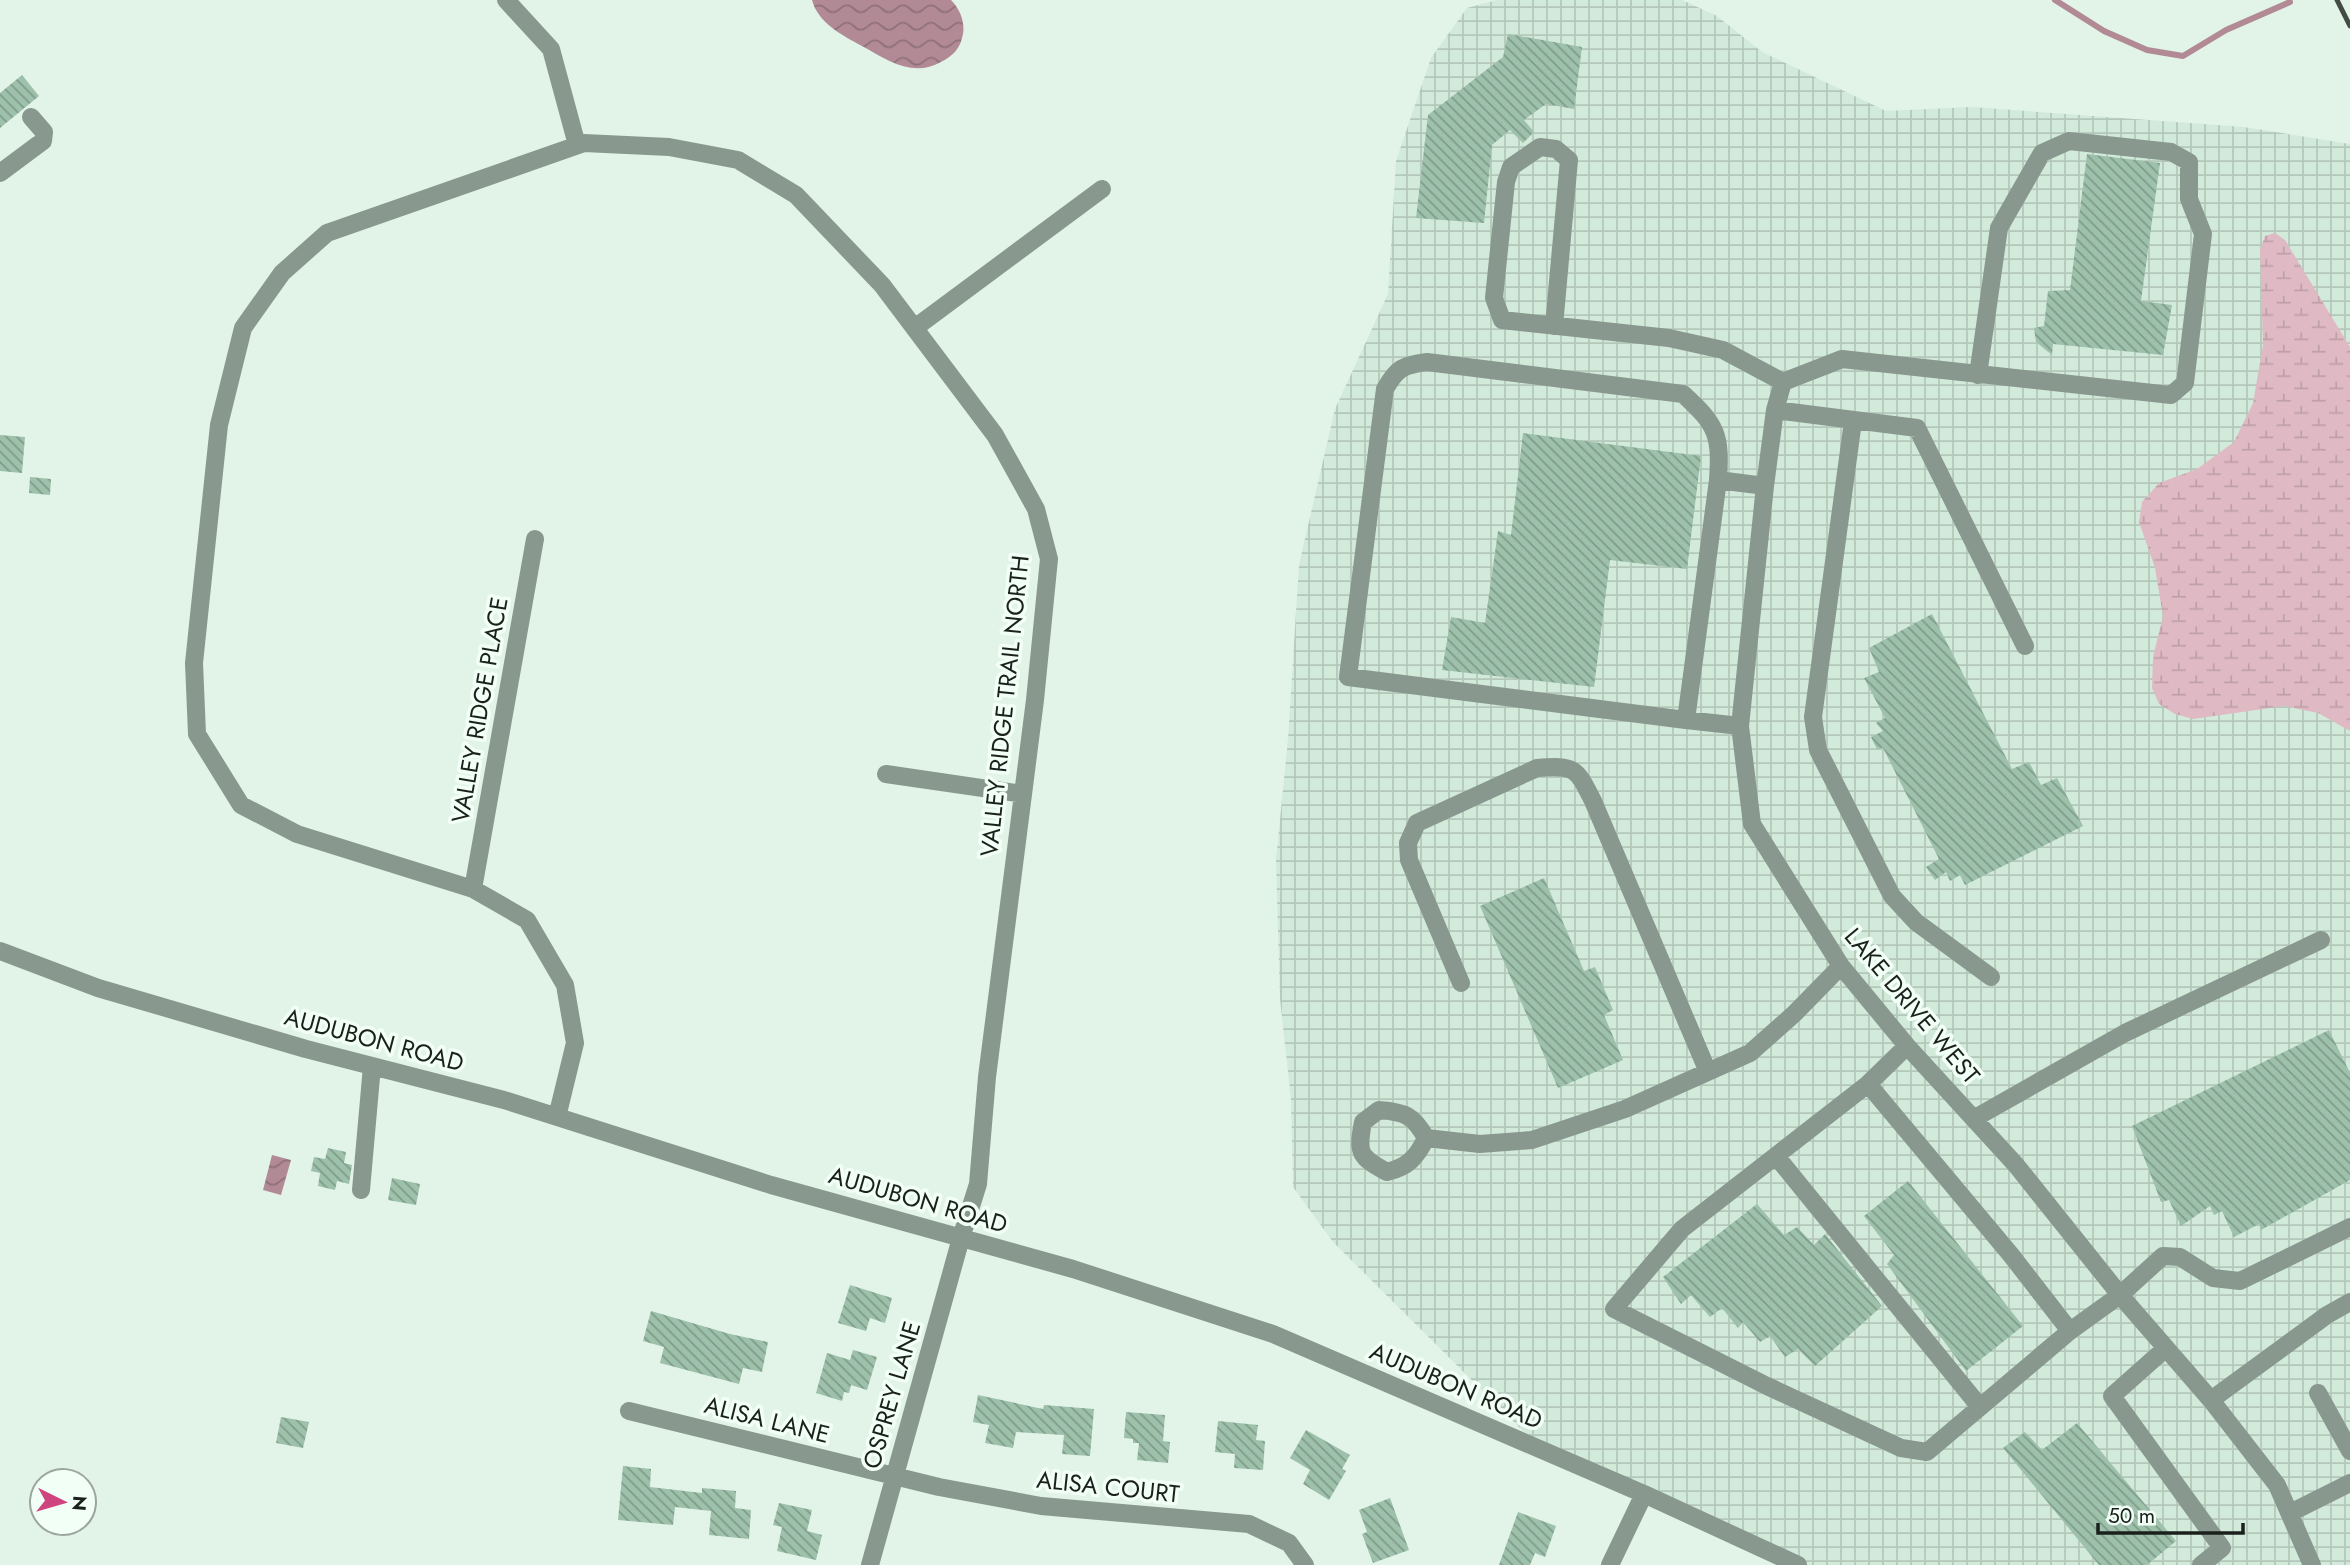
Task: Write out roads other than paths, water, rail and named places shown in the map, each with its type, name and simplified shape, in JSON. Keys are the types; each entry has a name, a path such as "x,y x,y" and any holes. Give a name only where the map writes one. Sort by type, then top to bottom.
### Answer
{"street":[{"path":"506,0 551,49 577,145"},
{"path":"0,173 43,141 44,132 31,117"},
{"path":"1554,326 1569,160 1556,149 1540,147 1511,167 1506,182 1494,298 1502,320 1554,326 1669,338 1723,350 1783,382 1842,359 1978,374 2171,395 2185,383 2203,234 2189,199 2189,162 2171,152 2069,141 2042,153 1999,228 1978,374"},
{"name":"VALLEY RIDGE TRAIL NORTH","path":"557,1117 575,1043 565,985 527,920 473,889 297,834 241,805 197,734 194,663 219,425 243,328 282,273 327,233 584,143 669,147 737,160 796,195 882,285 916,327 995,435 1036,509 1049,559 1023,794 987,1077 978,1184 961,1238"},
{"path":"916,327 1102,189"},
{"path":"1686,720 1720,448 1714,428 1699,408 1683,394 1427,362 1409,364 1394,373 1385,389 1348,677 1686,720 1740,726"},
{"name":"LAKE DRIVE WEST","path":"1783,382 1775,410 1765,486 1740,726 1752,824 1841,966 1907,1046 2016,1165 2120,1295 2211,1400 2277,1485 2312,1565"},
{"path":"1775,410 1917,428 2025,646"},
{"path":"1853,421 1813,717 1818,750 1892,895 1916,922 1991,977"},
{"path":"1718,480 1765,486"},
{"name":"VALLEY RIDGE PLACE","path":"473,889 535,539"},
{"path":"1461,983 1409,860 1408,843 1417,823 1537,768 1556,766 1570,769 1578,773 1592,801 1708,1072"},
{"path":"886,774 1023,794"},
{"path":"1975,1118 2125,1033 2321,940"},
{"name":"AUDUBON ROAD","path":"0,951 98,988 293,1045 504,1100 771,1185 1073,1269 1273,1334 1644,1494 1798,1565"},
{"path":"1426,1138 1480,1144 1532,1140 1625,1109 1750,1053 1794,1014 1841,966"},
{"path":"1907,1046 1868,1084 1682,1228 1614,1309 1901,1448 1927,1452 2070,1331 2120,1295 2163,1256 2180,1257 2213,1278 2240,1281 2350,1227"},
{"path":"361,1190 372,1066"},
{"path":"1868,1084 2011,1255 2070,1331"},
{"path":"1776,1156 1980,1407"},
{"name":"OSPREY LANE","path":"870,1565 961,1238"},
{"path":"2211,1400 2327,1315 2350,1302"},
{"path":"2166,1348 2112,1396 2222,1548 2202,1565"},
{"path":"2318,1393 2350,1451"},
{"name":"ALISA LANE","path":"629,1411 894,1476"},
{"name":"ALISA COURT","path":"894,1476 1041,1506 1249,1524 1289,1543 1305,1565"},
{"path":"2290,1513 2350,1483"},
{"path":"1610,1565 1644,1494"}],"water":[{"path":"812,0 951,0 961,16 963,34 958,48 946,59 931,66 910,68 891,61 839,33 825,22"},
{"path":"272,1155 291,1160 281,1195 263,1190"}],"waterway":[{"path":"2055,0 2104,31 2147,50 2183,56 2226,30 2290,2"}],"railway":[{"path":"2337,0 2350,26"}]}
